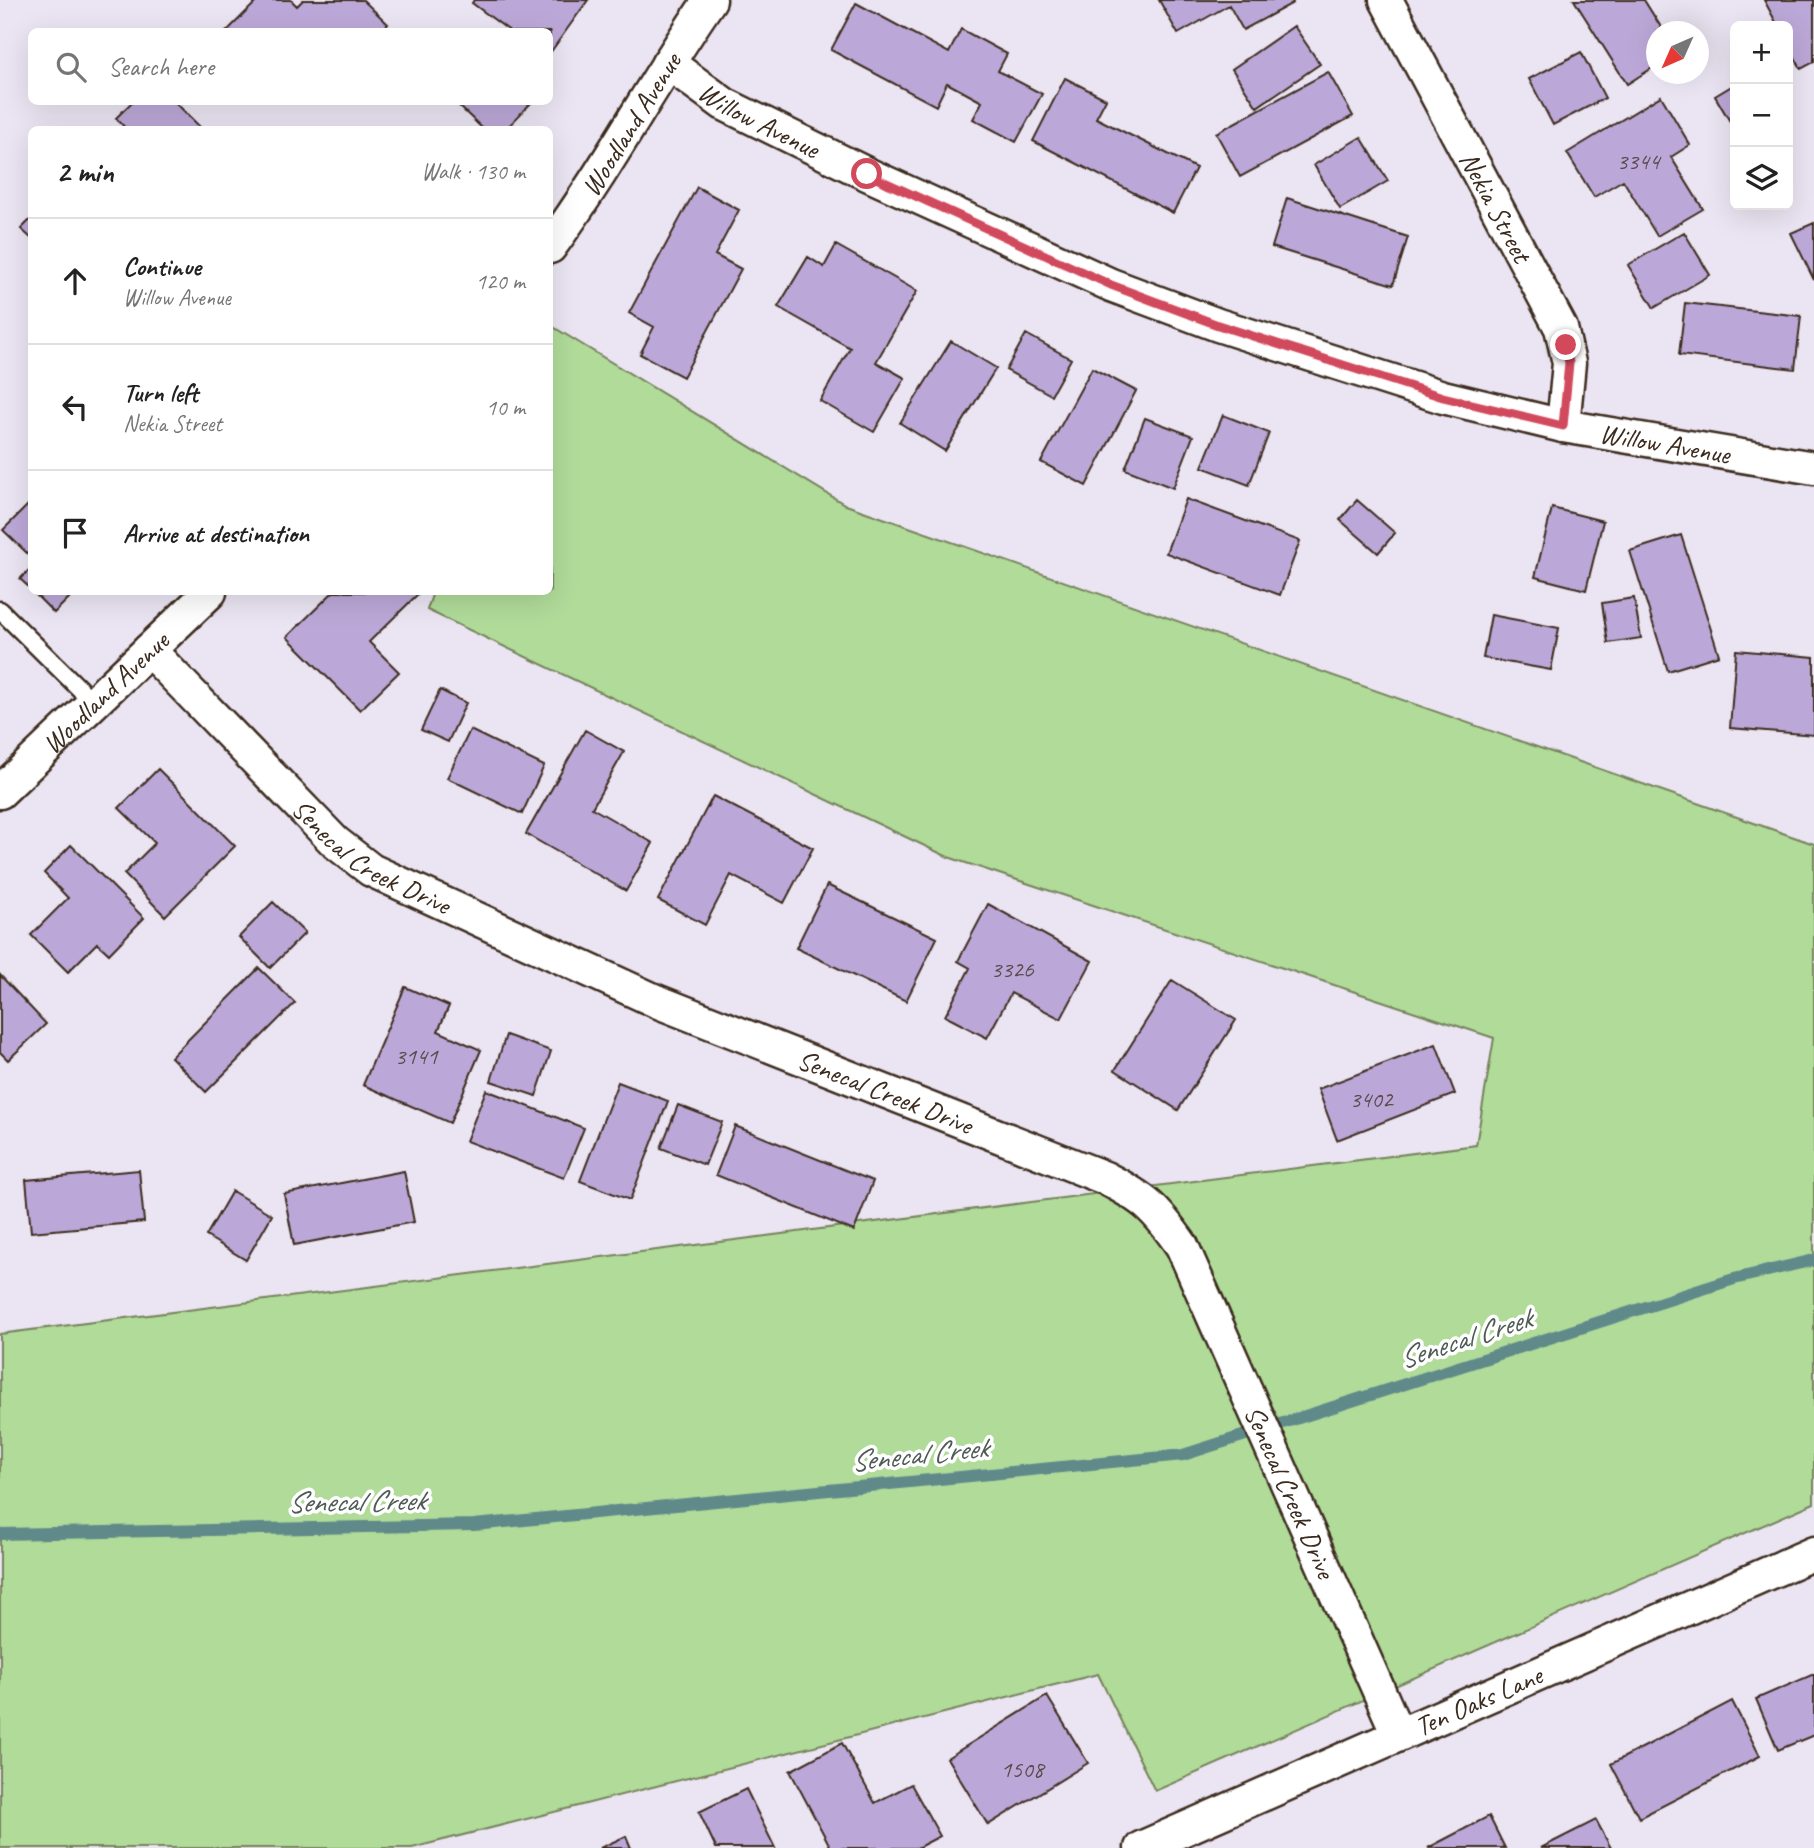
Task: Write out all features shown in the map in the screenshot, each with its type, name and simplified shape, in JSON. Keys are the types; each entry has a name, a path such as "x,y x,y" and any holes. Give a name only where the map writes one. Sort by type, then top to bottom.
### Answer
{"street":[{"name":"Woodland Avenue","path":"553,243 710,0"},
{"name":"Nekia Street","path":"1386,0 1561,328 1569,363 1563,426"},
{"name":"Willow Avenue","path":"668,63 724,104 983,228 1111,285 1320,359 1443,397 1563,426 1814,468"},
{"name":"Woodland Avenue","path":"0,792 207,595"},
{"name":"Senecal Creek Drive","path":"149,650 335,842 371,870 656,1001 1105,1178 1139,1195 1161,1217 1182,1246 1398,1734"},
{"name":"Ten Oaks Lane","path":"1141,1848 1814,1553"}],"lane":[{"path":"0,610 94,703"}],"green space":[{"path":"553,327 846,505 1814,844 1814,1503 1155,1791 1098,1674 412,1848 0,1848 0,1334 1476,1145 1494,1038 948,857 427,610 432,595 553,595"}],"building":[{"path":"258,0 291,0 297,6 303,0 363,0 388,24 384,28 230,28"},
{"path":"474,0 588,0 553,49 553,28 506,28 472,3"},
{"path":"1159,0 1291,0 1293,3 1243,30 1229,5 1178,34"},
{"path":"1574,0 1644,0 1657,21 1646,21 1646,72 1627,84"},
{"path":"1764,0 1814,0 1814,62 1801,69 1793,54 1793,21 1775,21"},
{"path":"856,3 949,53 961,29 1007,54 998,71 1042,94 1016,142 973,119 982,102 947,83 936,106 831,50"},
{"path":"1294,26 1320,64 1257,107 1232,69"},
{"path":"1581,52 1605,98 1553,125 1529,79"},
{"path":"1328,72 1353,116 1240,177 1216,133"},
{"path":"1065,78 1106,99 1096,118 1196,168 1173,213 1033,141"},
{"path":"1730,87 1730,122 1715,96"},
{"path":"1661,96 1690,145 1671,157 1703,209 1657,236 1623,180 1594,197 1567,153"},
{"path":"129,105 178,105 199,126 123,126 116,118"},
{"path":"458,105 529,105 509,126 480,126"},
{"path":"1361,137 1388,181 1340,209 1314,165"},
{"path":"697,187 739,210 715,255 741,269 683,377 640,354 654,327 629,313"},
{"path":"1287,198 1408,237 1393,285 1272,247"},
{"path":"28,222 28,235 21,229"},
{"path":"1814,223 1814,280 1791,233"},
{"path":"1684,232 1710,275 1654,308 1628,265"},
{"path":"836,245 917,291 876,362 905,378 874,432 820,401 850,348 778,307 808,257 824,267"},
{"path":"1685,303 1801,316 1795,369 1679,355"},
{"path":"1026,334 1071,359 1051,395 1006,370"},
{"path":"951,341 996,368 945,451 900,423"},
{"path":"1092,368 1136,391 1086,486 1041,462"},
{"path":"1223,415 1269,433 1249,485 1202,467"},
{"path":"1145,418 1193,436 1173,488 1125,469"},
{"path":"1186,499 1300,541 1280,595 1166,553"},
{"path":"1357,500 1395,533 1378,553 1340,520"},
{"path":"28,505 28,554 3,530"},
{"path":"1552,508 1603,521 1586,590 1535,577"},
{"path":"1681,535 1719,655 1668,671 1630,551"},
{"path":"28,571 28,586 20,579"},
{"path":"36,595 72,595 54,613"},
{"path":"330,595 417,595 369,642 399,672 360,710 287,637"},
{"path":"1634,598 1641,638 1608,643 1602,603"},
{"path":"1491,615 1559,628 1551,670 1483,658"},
{"path":"1736,650 1814,657 1814,735 1730,728"},
{"path":"440,690 466,703 448,742 421,730"},
{"path":"470,730 544,766 522,814 447,778"},
{"path":"585,730 624,752 592,808 653,843 626,891 526,834"},
{"path":"158,769 235,846 165,916 124,874 155,843 119,808"},
{"path":"713,796 813,848 784,903 731,875 705,925 658,900"},
{"path":"71,845 144,918 109,954 97,943 68,972 31,935 68,898 44,873"},
{"path":"827,885 937,938 906,1001 796,948"},
{"path":"273,902 305,933 270,968 239,937"},
{"path":"988,904 1092,961 1061,1019 1011,993 987,1038 945,1016 970,968 958,961"},
{"path":"259,968 295,1003 206,1092 171,1057"},
{"path":"0,975 46,1024 8,1060 0,1052"},
{"path":"1172,980 1236,1020 1178,1110 1115,1070"},
{"path":"405,987 449,1006 438,1031 481,1050 450,1123 363,1085"},
{"path":"506,1035 551,1051 536,1096 491,1081"},
{"path":"1436,1044 1455,1094 1337,1140 1318,1089"},
{"path":"618,1082 668,1101 630,1200 580,1181"},
{"path":"486,1090 584,1128 564,1178 466,1141"},
{"path":"678,1105 722,1122 705,1165 661,1148"},
{"path":"735,1126 873,1181 854,1231 716,1175"},
{"path":"139,1170 144,1222 31,1232 26,1180"},
{"path":"404,1171 414,1222 294,1245 284,1194"},
{"path":"232,1191 272,1215 246,1260 206,1236"},
{"path":"1814,1674 1814,1735 1778,1750 1756,1699"},
{"path":"1047,1696 1088,1763 988,1825 947,1758"},
{"path":"1732,1701 1760,1756 1639,1818 1611,1764"},
{"path":"842,1743 875,1803 911,1784 940,1836 917,1848 831,1848 790,1771"},
{"path":"746,1789 775,1848 716,1848 699,1812"},
{"path":"1489,1816 1505,1848 1428,1848"},
{"path":"1596,1820 1611,1848 1541,1848"},
{"path":"626,1836 631,1848 600,1848"}],"waterway":[{"name":"Senecal Creek","path":"0,1534 474,1525 1183,1455 1734,1279 1814,1260"}],"route":[{"path":"867,174 1111,285 1218,325 1443,397 1563,426 1569,363 1566,345"}]}
